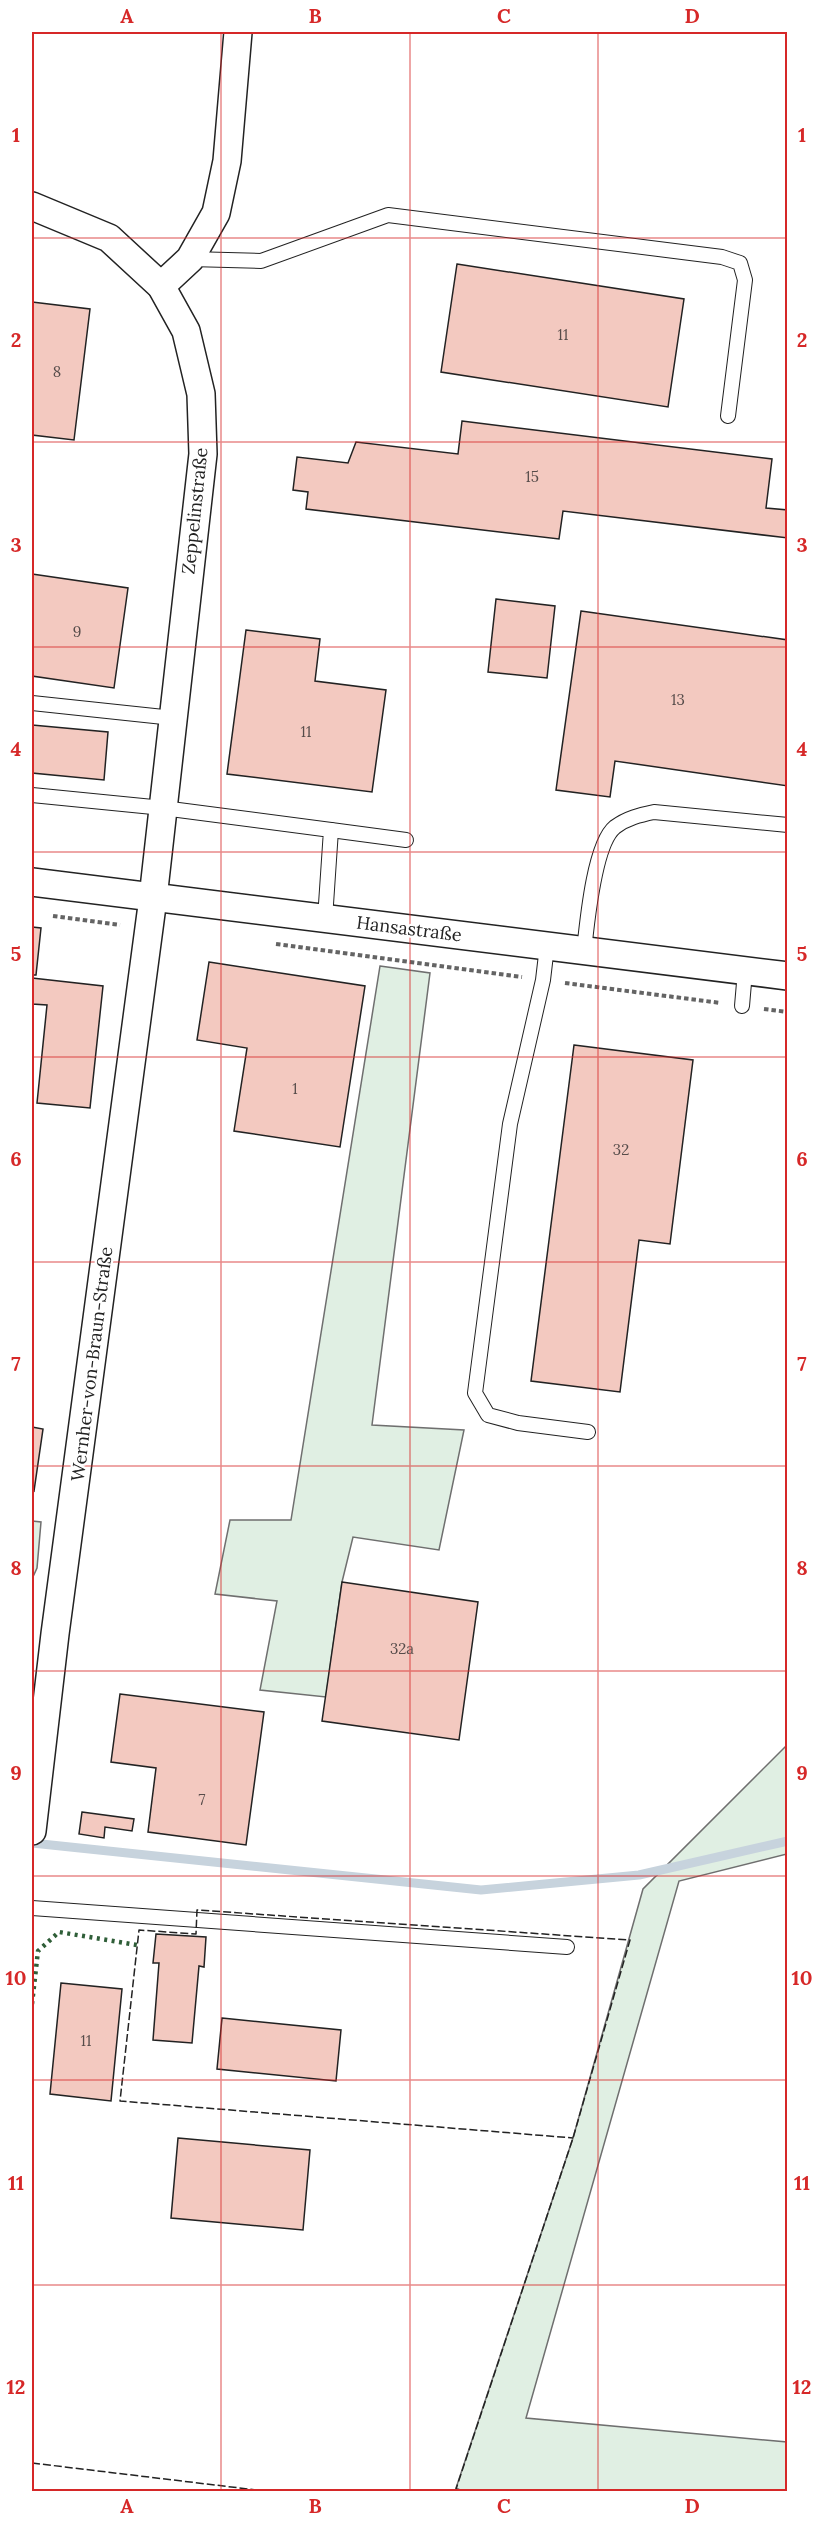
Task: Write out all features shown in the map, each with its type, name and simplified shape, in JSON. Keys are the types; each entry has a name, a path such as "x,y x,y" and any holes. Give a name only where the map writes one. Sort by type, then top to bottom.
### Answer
{"street":[{"path":"161,286 190,259 216,213 227,161 238,32"},
{"name":"Zeppelinstraße","path":"32,206 109,238 161,286 186,331 201,394 203,454 153,898"},
{"name":"Hansastraße","path":"32,882 788,976"},
{"name":"Wernher-von-Braun-Straße","path":"32,1828 43,1633 153,898"}],"lane":[{"path":"190,259 261,261 388,215 722,257 740,263 746,280 728,416"},
{"path":"32,703 173,718"},
{"path":"32,795 163,808 406,840"},
{"path":"584,951 602,845 615,828 632,817 654,812 788,825"},
{"path":"325,919 331,830"},
{"path":"546,946 543,980 510,1124 475,1393 488,1415 518,1423 588,1432"},
{"path":"742,1006 745,971"},
{"path":"32,1908 197,1922 567,1947"}],"path":[{"path":"43,915 148,929"},
{"path":"268,943 788,1012"}],"green space":[{"path":"380,966 430,973 372,1425 464,1430 439,1550 353,1537 342,1582 326,1697 260,1690 277,1601 215,1594 230,1520 291,1520"},
{"path":"32,1521 41,1522 37,1568 32,1579"},
{"path":"787,1745 787,1854 679,1881 526,2418 787,2442 787,2491 462,2491 456,2488 573,2138 643,1889"}],"building":[{"path":"457,264 684,299 668,407 441,372"},
{"path":"32,302 90,309 74,440 32,435"},
{"path":"462,421 772,459 766,508 788,510 788,538 563,511 559,539 306,509 308,492 293,490 297,457 348,463 356,442 458,454"},
{"path":"32,574 128,588 114,688 32,676"},
{"path":"496,599 555,606 547,678 488,672"},
{"path":"581,611 788,640 788,786 615,761 610,797 556,790"},
{"path":"246,630 320,639 315,681 386,690 372,792 227,774"},
{"path":"32,725 108,732 104,780 32,773"},
{"path":"32,927 41,928 36,975 32,975"},
{"path":"209,962 365,986 340,1147 234,1131 247,1048 197,1040"},
{"path":"32,978 103,986 90,1108 37,1103 47,1005 32,1004"},
{"path":"574,1045 693,1060 670,1244 639,1240 620,1392 531,1381"},
{"path":"32,1427 43,1429 34,1491 32,1490"},
{"path":"342,1582 478,1602 459,1740 322,1721"},
{"path":"120,1694 264,1712 246,1845 148,1832 156,1768 111,1762"},
{"path":"82,1812 134,1819 132,1831 105,1827 104,1838 79,1834"},
{"path":"156,1934 206,1937 204,1967 199,1966 192,2043 153,2040 159,1963 153,1963"},
{"path":"61,1983 122,1989 111,2101 50,2094"},
{"path":"222,2018 341,2030 336,2081 217,2069"},
{"path":"178,2138 310,2150 303,2230 171,2218"}],"waterway":[{"path":"32,1843 481,1890 639,1875 788,1841"}],"hedge":[{"path":"32,2004 38,1951 59,1932 137,1945"}],"fence":[{"path":"455,2492 573,2138 630,1940 197,1910 196,1934 139,1930 120,2101 573,2138"},
{"path":"32,2463 273,2492"}]}
